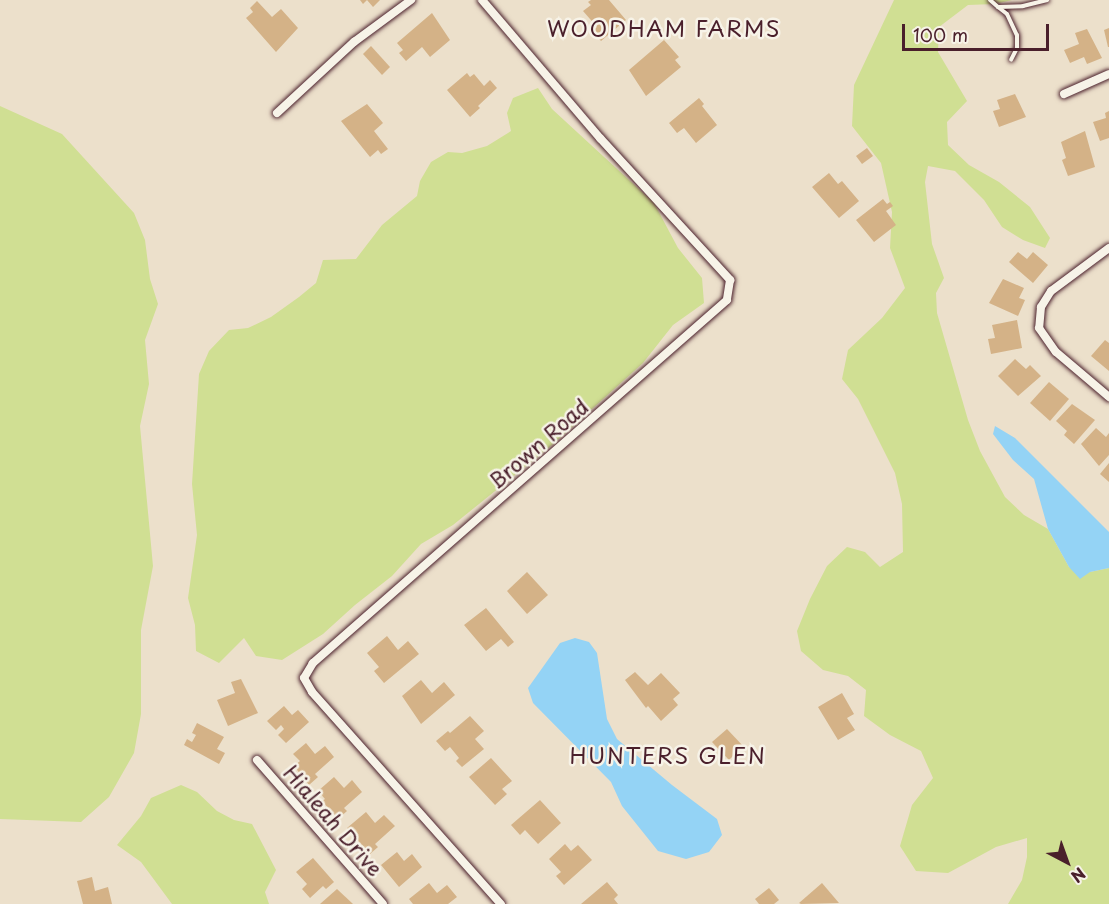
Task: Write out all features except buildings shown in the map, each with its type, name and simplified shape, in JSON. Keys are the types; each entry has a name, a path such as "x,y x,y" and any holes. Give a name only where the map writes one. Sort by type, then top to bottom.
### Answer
{"street":[{"path":"277,113 354,42 411,0"},
{"name":"Brown Road","path":"482,0 600,138 730,280 727,300 313,663 304,678 312,692 501,904"},
{"path":"1064,94 1109,74"},
{"path":"1109,248 1051,291 1041,306 1039,328 1056,352 1109,397"},
{"name":"Hialeah Drive","path":"257,760 383,904"}],"lane":[{"path":"990,0 1007,14 1017,35 1017,48 1011,60"},
{"path":"998,7 1023,6 1047,0"}],"green space":[{"path":"894,0 1012,0 995,4 968,5 939,27 938,52 967,101 947,122 948,145 969,165 999,182 1030,207 1050,238 1045,248 1023,240 1002,227 984,200 955,171 928,166 925,182 932,244 944,278 936,293 937,313 968,420 980,451 1005,497 1024,515 1048,529 1069,567 1090,572 1109,568 1109,904 1008,904 1022,880 1027,857 1027,838 996,847 948,873 916,871 900,846 912,805 933,778 921,751 890,735 864,716 866,690 848,676 823,670 801,651 797,631 827,566 847,547 865,552 880,567 903,552 902,504 895,473 858,399 842,379 848,350 882,318 905,288 890,248 892,212 881,163 852,126 854,85"},
{"path":"538,88 552,109 654,203 678,248 702,278 704,303 673,325 643,363 552,445 453,525 421,544 392,576 323,634 282,660 256,656 244,638 219,663 196,651 195,625 188,598 197,535 192,484 199,374 209,351 229,330 248,328 271,317 299,297 316,283 323,260 356,259 382,225 417,196 420,181 431,162 448,152 462,153 487,146 511,131 507,113 513,98"},
{"path":"0,106 62,134 134,213 145,240 150,279 158,304 145,340 149,384 140,426 153,566 141,630 141,714 134,753 109,797 81,822 0,819"},
{"path":"181,785 197,792 217,811 234,820 252,824 276,870 265,892 269,904 172,904 141,862 117,845 141,816 151,798"}],"water":[{"path":"995,426 1015,438 1109,532 1109,568 1090,572 1080,579 1069,567 1048,529 1034,479 1013,460 993,434"},
{"path":"575,638 589,642 597,653 607,719 617,739 717,819 722,835 709,852 686,859 658,851 622,806 611,782 533,703 528,688 560,643"}],"district":[{"name":"WOODHAM FARMS","path":"664,28"},
{"name":"HUNTERS GLEN","path":"668,755"}]}
